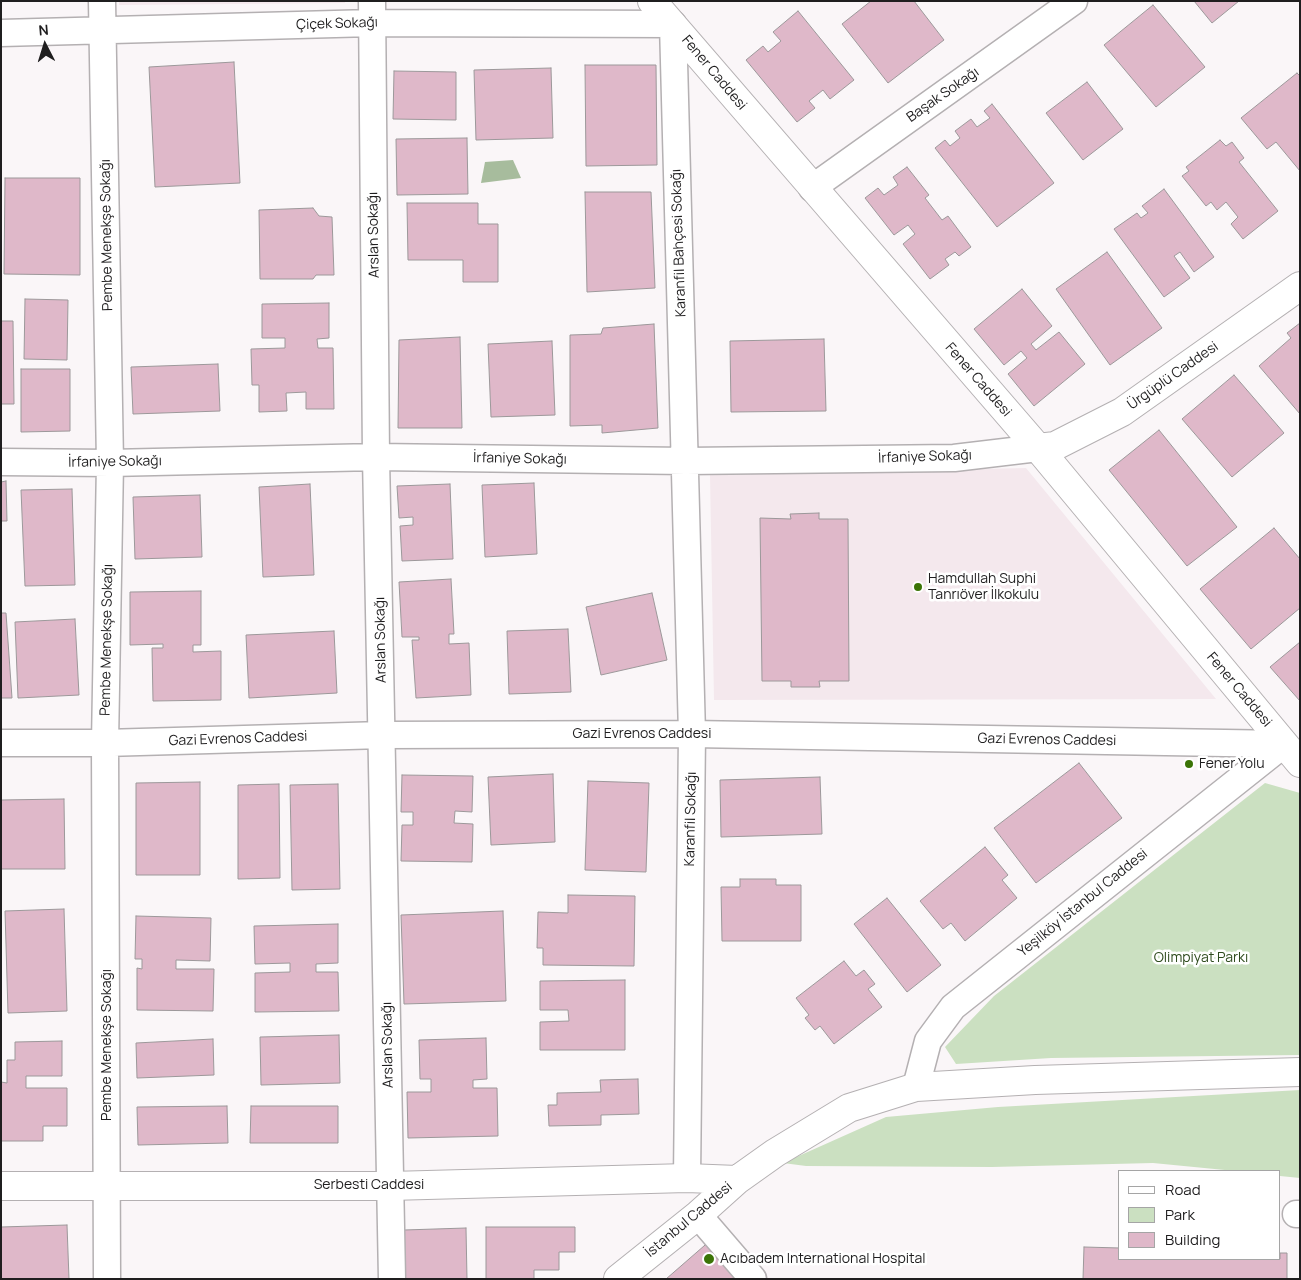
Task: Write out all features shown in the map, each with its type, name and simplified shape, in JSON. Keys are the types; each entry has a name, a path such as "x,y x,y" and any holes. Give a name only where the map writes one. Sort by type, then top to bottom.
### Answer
{"main road":[{"name":"Fener Caddesi","path":"652,1 674,24 812,188 1038,448 1292,753"},
{"name":"Ürgüplü Caddesi","path":"1038,448 1055,446 1122,412 1300,286"},
{"path":"737,1180 775,1153 849,1108 916,1087 1035,1080 1300,1072"},
{"name":"Serbesti Caddesi","path":"1,1186 390,1186 687,1178 737,1180"},
{"name":"İstanbul Caddesi","path":"618,1279 698,1215 737,1180"}],"street":[{"name":"Pembe Menekşe Sokağı","path":"102,1 110,463 105,743 107,1279"},
{"name":"Başak Sokağı","path":"812,188 1074,1"},
{"name":"Çiçek Sokağı","path":"1,33 103,32 372,12 674,24"},
{"name":"Arslan Sokağı","path":"372,12 376,457 383,735 392,1279"},
{"name":"Karanfil Bahçesi Sokağı","path":"674,24 686,461"},
{"name":"İrfaniye Sokağı","path":"1,462 110,463 376,457 686,461 954,458 1038,448"},
{"name":"Karanfil Sokağı","path":"686,461 692,734 687,1178"},
{"name":"Gazi Evrenos Caddesi","path":"1,743 105,743 383,735 692,734 1292,753"},
{"name":"Yeşilköy İstanbul Caddesi","path":"916,1087 928,1041 953,1007 1292,753"},
{"path":"698,1215 753,1279"}],"shaded area":[{"path":"119,1 345,1 345,3 119,5"},
{"path":"513,160 521,178 481,183 485,162"},
{"name":"Hamdullah Suphi Tanrıöver İlkokulu","path":"1026,468 1216,699 714,700 710,475"}],"green space":[{"name":"Olimpiyat Parkı","path":"1265,783 1300,793 1300,1055 1051,1058 956,1064 945,1047 994,996"},
{"path":"1300,1090 1300,1178 1281,1176 1281,1170 1225,1170 1153,1163 992,1167 806,1166 783,1163 886,1117 998,1107"}],"building":[{"path":"871,1 914,1 944,40 888,83 842,24"},
{"path":"1194,1 1239,1 1212,23"},
{"path":"1153,5 1205,67 1156,107 1104,45"},
{"path":"798,11 854,80 830,99 823,90 809,101 815,108 797,122 746,60 763,46 768,52 781,41 773,32"},
{"path":"234,62 240,183 155,187 149,67"},
{"path":"585,65 656,65 657,165 586,166"},
{"path":"551,68 553,138 476,140 474,70"},
{"path":"394,71 456,72 456,120 393,119"},
{"path":"1297,73 1300,76 1300,171 1276,142 1267,149 1241,118"},
{"path":"1087,82 1123,129 1083,160 1046,113"},
{"path":"992,104 1054,183 997,227 935,148 945,140 950,146 960,138 955,131 971,119 977,127 990,118 984,111"},
{"path":"467,138 468,194 397,195 396,139"},
{"path":"1220,140 1226,146 1232,142 1244,158 1239,162 1278,211 1243,239 1231,224 1238,217 1226,202 1217,210 1211,202 1206,206 1182,176 1189,171 1186,167"},
{"path":"907,167 929,195 925,198 942,220 948,216 971,247 959,256 955,252 945,259 949,265 930,279 903,244 915,234 908,225 894,235 865,198 878,188 884,195 898,185 893,177"},
{"path":"5,178 80,178 80,275 4,274"},
{"path":"1164,189 1214,257 1194,272 1180,252 1174,256 1190,278 1164,297 1114,229 1137,213 1141,218 1148,213 1142,206"},
{"path":"585,192 651,192 655,288 587,292"},
{"path":"407,203 478,203 478,224 498,224 498,282 463,282 463,260 408,260"},
{"path":"313,208 319,216 332,217 334,275 316,275 313,279 260,279 259,210"},
{"path":"1107,252 1162,328 1110,365 1056,289"},
{"path":"1022,289 1052,326 1031,344 1036,350 1059,332 1085,364 1034,406 1008,374 1027,358 1021,351 1004,365 974,329"},
{"path":"25,299 68,300 67,360 24,359"},
{"path":"329,303 329,338 317,339 318,348 333,348 334,409 306,409 306,392 286,393 287,411 259,412 259,385 252,385 251,349 285,348 285,338 262,338 262,304"},
{"path":"1,321 13,321 14,404 1,404"},
{"path":"1300,323 1300,414 1259,366 1291,338 1287,333"},
{"path":"654,324 658,428 602,433 602,425 570,426 570,335 601,334 603,328"},
{"path":"460,337 462,428 398,428 399,340"},
{"path":"824,339 826,411 731,412 730,341"},
{"path":"552,341 555,415 491,417 488,344"},
{"path":"218,364 220,411 133,414 131,367"},
{"path":"21,369 70,369 70,431 21,432"},
{"path":"1234,375 1284,433 1232,477 1182,419"},
{"path":"1159,430 1237,527 1187,566 1109,470"},
{"path":"6,481 7,521 1,521 1,482"},
{"path":"534,483 537,554 485,557 482,485"},
{"path":"310,484 314,575 263,577 259,487"},
{"path":"450,484 453,559 402,561 400,526 413,525 413,517 399,518 397,486"},
{"path":"72,489 75,585 25,586 21,490"},
{"path":"200,495 202,557 135,559 133,497"},
{"path":"819,513 819,519 848,519 849,681 819,681 820,687 791,687 791,681 762,681 760,518 791,519 790,514"},
{"path":"1274,528 1300,559 1300,608 1251,649 1200,589"},
{"path":"451,579 454,634 449,634 449,644 469,643 471,695 416,698 412,640 419,640 419,637 402,637 399,582"},
{"path":"201,591 201,645 193,645 193,652 221,651 221,700 153,701 152,648 163,648 163,644 130,645 130,592"},
{"path":"652,593 667,660 601,675 586,607"},
{"path":"1,613 6,613 12,698 1,698"},
{"path":"75,619 79,695 18,698 15,622"},
{"path":"568,629 571,692 509,694 507,631"},
{"path":"334,631 337,693 249,698 246,635"},
{"path":"1300,642 1300,701 1270,667"},
{"path":"1079,763 1122,818 1036,883 994,828"},
{"path":"553,774 555,842 491,845 488,777"},
{"path":"402,775 473,776 472,812 455,811 454,823 473,824 472,862 401,861 402,825 413,825 413,812 401,812"},
{"path":"820,777 822,834 721,837 720,780"},
{"path":"588,781 649,783 646,872 585,870"},
{"path":"200,782 200,875 136,875 136,783"},
{"path":"279,784 280,878 238,879 238,785"},
{"path":"338,784 340,889 292,890 290,785"},
{"path":"64,799 65,869 1,869 1,800"},
{"path":"985,847 1008,875 1002,880 1017,898 965,941 951,923 943,929 920,901"},
{"path":"740,879 776,879 776,885 801,885 801,941 722,941 721,887 740,887"},
{"path":"568,895 635,896 634,966 543,965 543,948 537,948 538,912 568,913"},
{"path":"887,898 941,965 907,992 854,924"},
{"path":"64,909 67,1011 8,1013 5,911"},
{"path":"503,911 506,1001 404,1004 401,915"},
{"path":"136,916 211,918 210,961 176,960 176,969 214,969 213,1011 137,1010 137,968 142,969 142,959 135,959"},
{"path":"338,924 338,963 316,964 316,972 338,972 339,1011 255,1012 255,973 290,972 290,963 255,964 254,926"},
{"path":"844,961 856,976 864,970 875,984 868,989 882,1007 834,1044 820,1026 815,1030 805,1018 809,1015 796,998"},
{"path":"625,980 625,1050 540,1050 540,1022 569,1021 568,1010 540,1010 540,981"},
{"path":"339,1035 340,1083 261,1085 260,1037"},
{"path":"486,1038 487,1079 473,1080 473,1088 497,1088 498,1136 408,1138 407,1092 431,1092 431,1079 420,1079 419,1040"},
{"path":"213,1039 214,1075 137,1078 136,1043"},
{"path":"62,1041 62,1076 26,1076 26,1088 67,1088 67,1126 43,1126 43,1141 1,1141 1,1082 7,1083 7,1060 15,1060 15,1042"},
{"path":"638,1079 639,1114 601,1115 601,1125 549,1126 548,1105 557,1105 557,1093 601,1092 600,1080"},
{"path":"227,1106 228,1143 138,1145 137,1107"},
{"path":"251,1106 338,1106 338,1143 250,1143"},
{"path":"67,1225 69,1279 1,1279 1,1227"},
{"path":"486,1227 575,1227 575,1252 559,1252 559,1270 534,1270 534,1279 486,1279"},
{"path":"466,1228 467,1279 405,1279 404,1230"},
{"name":"Acıbadem International Hospital","path":"712,1239 745,1279 666,1279"},
{"path":"1084,1247 1118,1248 1118,1260 1281,1260 1281,1253 1287,1253 1287,1279 1083,1279"}],"place":[{"name":"Hamdullah Suphi Tanrıöver İlkokulu","path":"918,587"},
{"name":"Fener Yolu","path":"1189,764"},
{"name":"Acıbadem International Hospital","path":"709,1259"}]}
